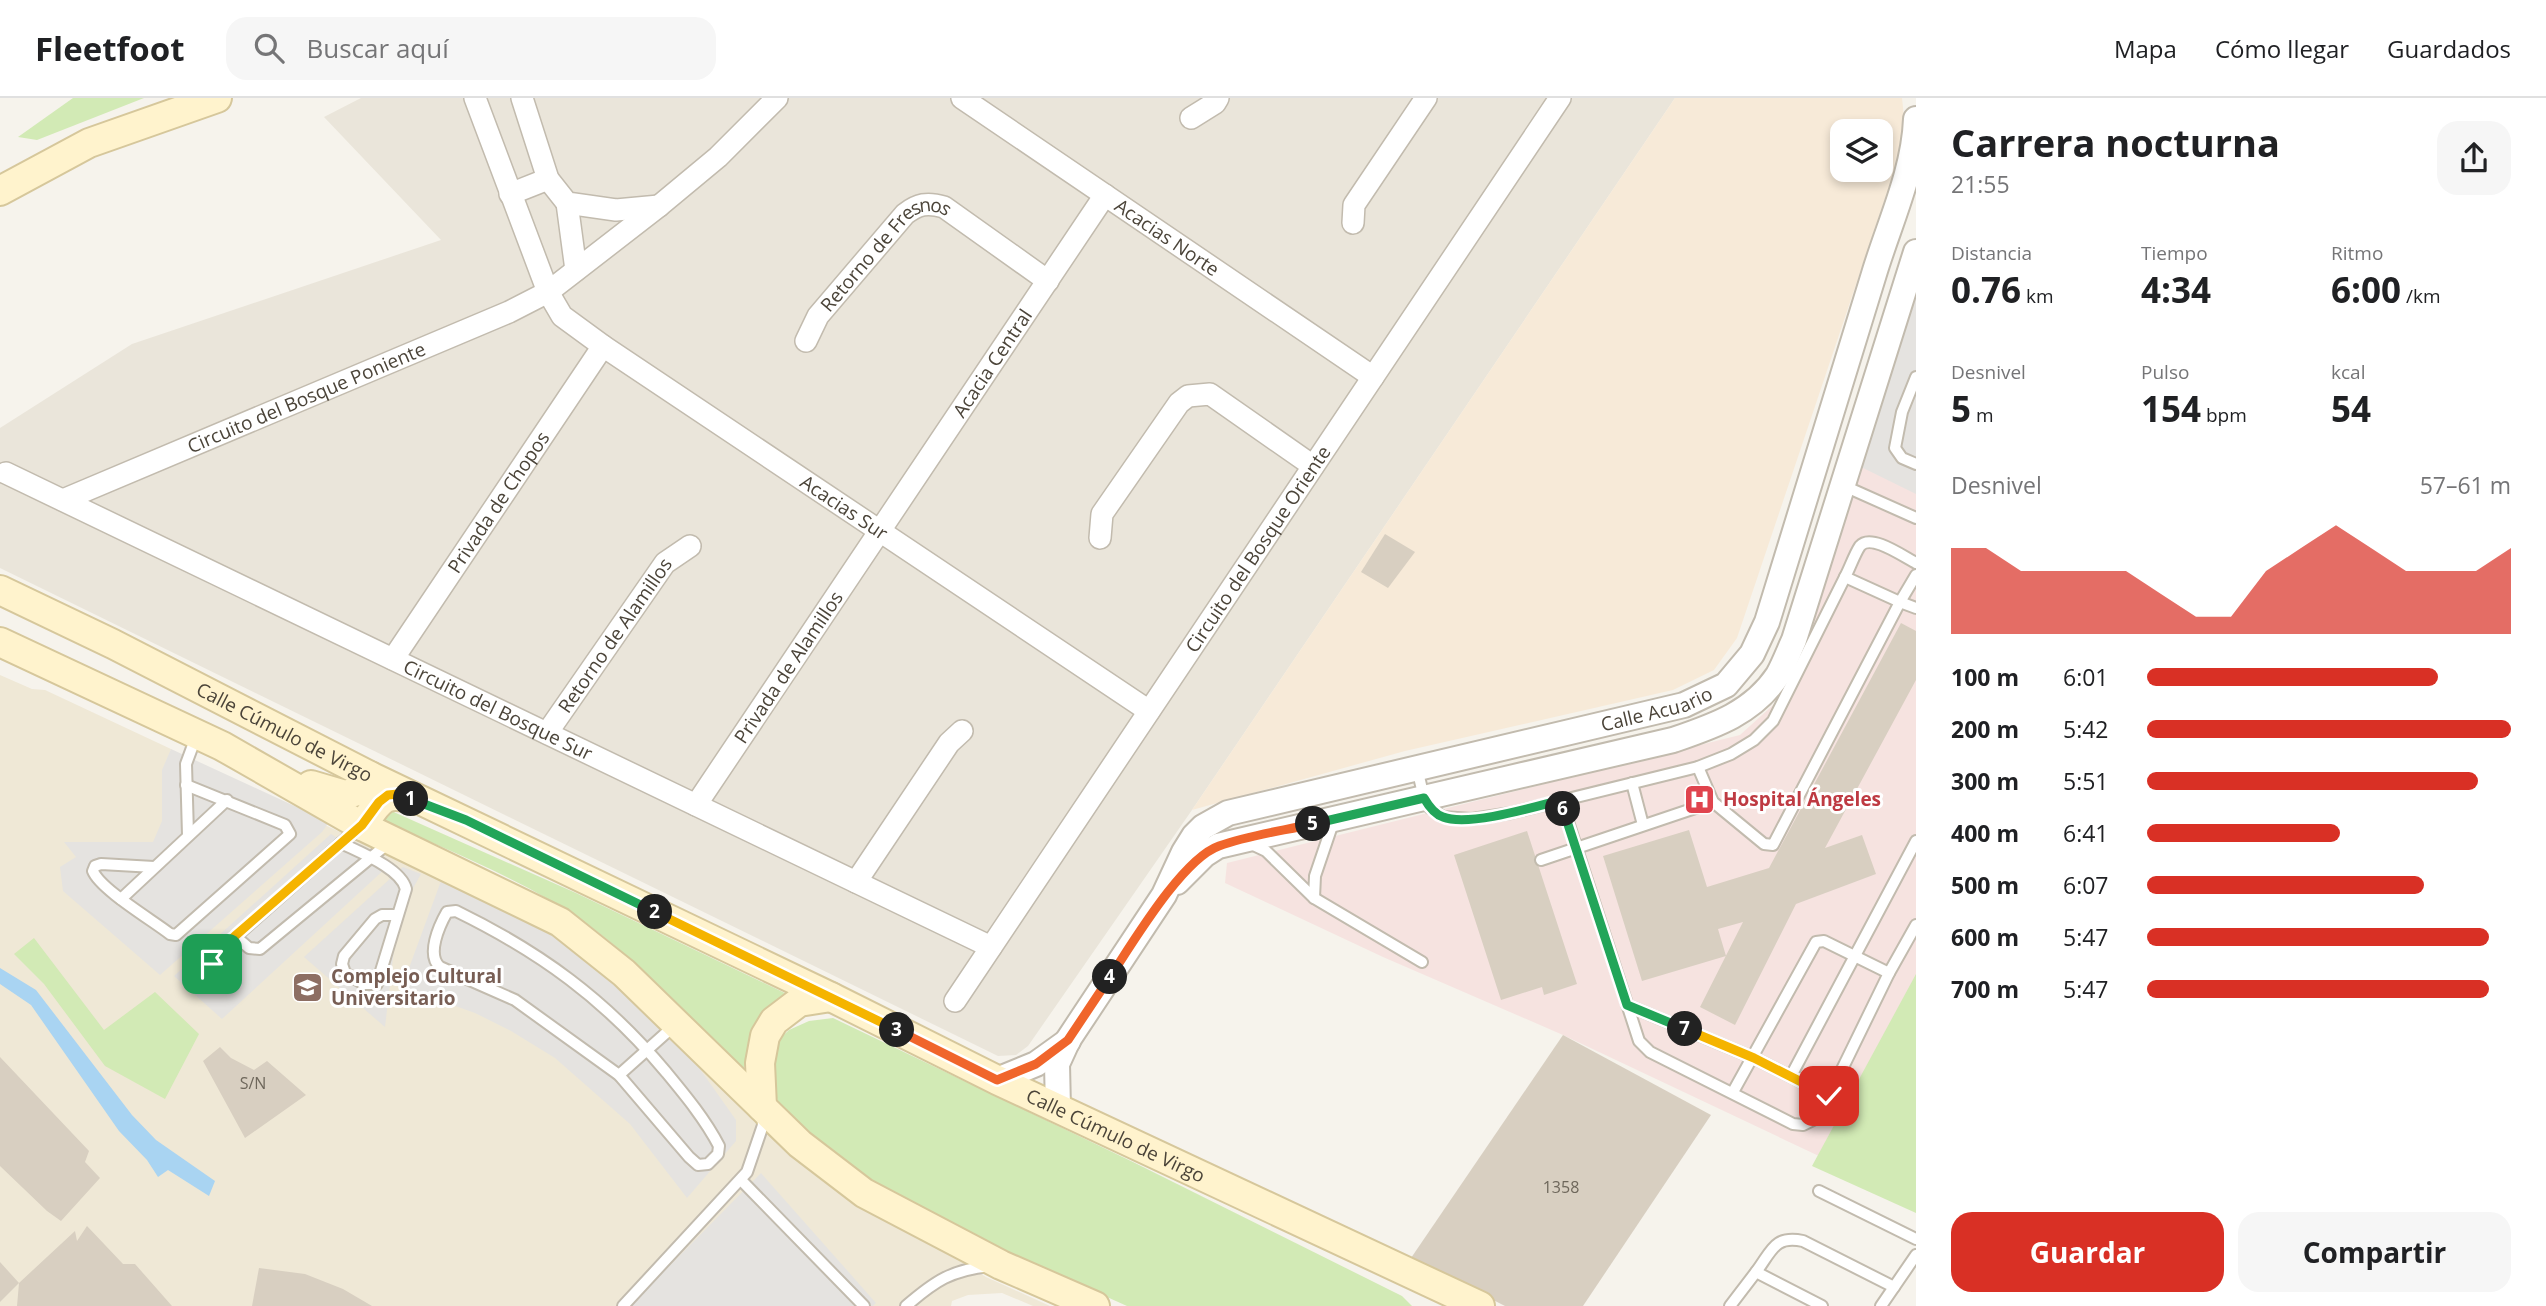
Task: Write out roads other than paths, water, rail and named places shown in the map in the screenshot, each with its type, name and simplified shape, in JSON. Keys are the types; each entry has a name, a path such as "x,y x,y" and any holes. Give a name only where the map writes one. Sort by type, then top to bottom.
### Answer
{"main road":[{"path":"0,191 89,144 217,98"},
{"path":"0,579 38,601 62,620"},
{"name":"Calle Cúmulo de Virgo","path":"0,590 370,776 831,997 1431,1293 1480,1306"},
{"path":"0,642 197,734 278,777 351,834 393,840 561,922 624,973 800,1144 864,1193 1001,1265 1095,1306"},
{"path":"278,777 345,795 361,790 370,776"},
{"path":"351,834 388,795 398,794 466,820"},
{"path":"762,1107 760,1063 765,1036 774,1021 799,1002 831,997"}],"street":[{"name":"Acacias Sur","path":"475,98 548,292 562,316 1149,711"},
{"path":"522,98 548,179 567,203 576,270"},
{"path":"548,292 719,157 777,98"},
{"name":"Acacias Norte","path":"962,98 1373,377"},
{"path":"1191,118 1215,103 1218,98"},
{"path":"1353,223 1354,205 1426,98"},
{"name":"Circuito del Bosque Oriente","path":"955,1001 1559,98"},
{"name":"Calle Acuario","path":"1058,1109 1058,1064 1068,1040 1164,895 1194,836 1215,819 1228,813 1684,705 1726,685 1752,654 1767,621 1905,180 1916,133 1913,98"},
{"path":"510,194 548,179"},
{"name":"Acacia Central","path":"880,530 1105,195"},
{"path":"567,203 616,210 659,206"},
{"name":"Retorno de Fresnos","path":"806,341 818,316 905,214 916,206 930,203 944,207 1048,281"},
{"name":"Calle Acuario","path":"1164,895 1210,850 1243,840 1673,740 1722,723 1756,701 1779,674 1794,640 1916,252"},
{"name":"Circuito del Bosque Poniente","path":"63,500 509,312 548,292"},
{"name":"Privada de Chopos","path":"393,659 603,346"},
{"path":"1852,346 1884,353"},
{"path":"1100,538 1102,514 1188,396 1210,394 1313,466"},
{"name":"Circuito del Bosque Sur","path":"6,473 991,947"},
{"name":"Privada de Alamillos","path":"696,805 880,530"},
{"name":"Retorno de Alamillos","path":"547,733 665,563 690,546"},
{"path":"856,882 948,743 962,731"},
{"name":"Calle Acuario","path":"997,1080 1036,1064 1068,1040"}],"lane":[{"path":"1916,377 1902,412 1895,448 1902,458 1916,464"},
{"path":"1842,485 1916,518"},
{"path":"1417,768 1424,798 1430,808 1443,817 1472,819 1698,767 1731,754 1754,740 1773,721 1860,547 1866,542 1874,541 1916,563"},
{"path":"1698,767 1713,802 1764,844 1768,846 1776,842 1916,575"},
{"path":"1845,577 1916,608"},
{"path":"188,835 186,760 197,734"},
{"path":"1632,783 1643,825"},
{"path":"154,867 95,866 93,871 96,877 121,899 170,934 176,935 290,834 285,825 186,785"},
{"path":"121,899 227,800"},
{"path":"1561,800 1639,1041 1650,1052 1793,1124 1803,1125 1813,1121 1829,1096 1889,973 1916,925"},
{"path":"1541,860 1713,802"},
{"path":"1314,898 1315,876 1335,819"},
{"path":"227,982 214,967 212,960 235,936 351,834 371,858 400,877 404,883 405,897 377,984 364,985 345,972 342,964 344,956 375,919 382,915 398,915"},
{"path":"235,936 253,950 260,949 393,840"},
{"path":"1243,840 1266,851 1314,898 1422,962"},
{"path":"1791,1076 1916,841"},
{"path":"456,911 495,930 560,970 592,995 647,1049 677,1085 719,1146 718,1154 708,1164 698,1165 619,1075 514,1000 434,962 433,954 442,920 447,912 456,911"},
{"path":"1733,1092 1816,942 1824,941 1889,973"},
{"path":"1627,1005 1754,1058 1829,1096"},
{"path":"619,1075 677,1023"},
{"path":"623,1306 747,1172 763,1125 762,1107"},
{"path":"741,1180 864,1306"},
{"path":"1819,1191 1916,1239"},
{"path":"1730,1306 1780,1240 1789,1238 1803,1241 1894,1287"},
{"path":"1881,1306 1916,1255"},
{"path":"906,1306 931,1284 953,1273 1001,1265"},
{"path":"1756,1272 1822,1306"}],"water":[{"path":"0,968 36,990 132,1115 156,1140 215,1181 209,1196 168,1170 158,1177 147,1160 119,1131 31,1005 0,984"}],"place":[{"name":"Hospital Ángeles","path":"1700,799"},
{"name":"Complejo Cultural Universitario","path":"308,987"}]}
